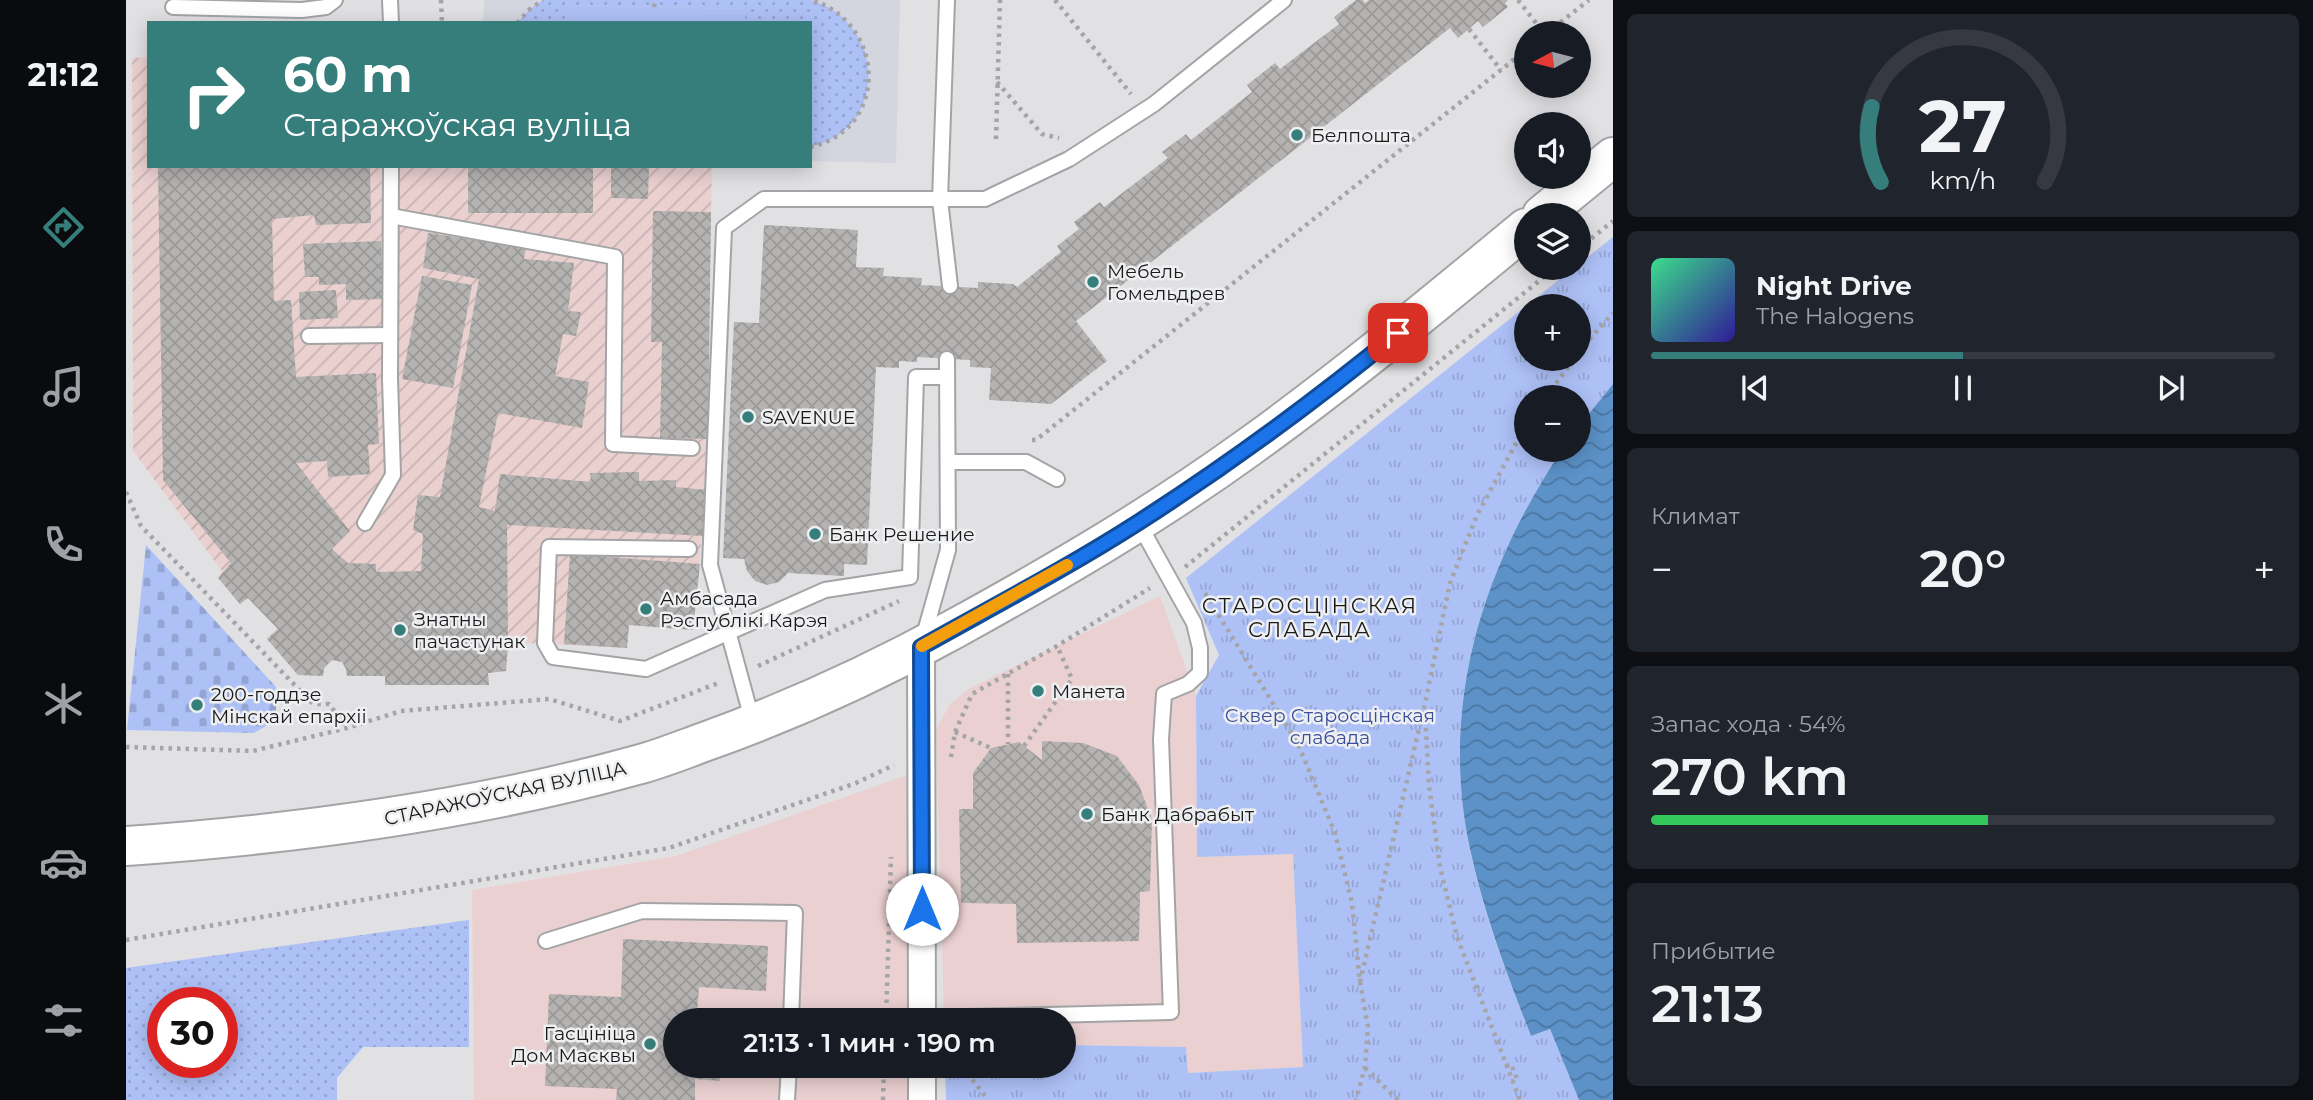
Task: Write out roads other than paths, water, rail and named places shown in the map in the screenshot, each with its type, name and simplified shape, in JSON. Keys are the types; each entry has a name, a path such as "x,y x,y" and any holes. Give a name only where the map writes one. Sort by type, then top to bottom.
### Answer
{"main road":[{"path":"1557,203 1613,157"},
{"name":"СТАРАЖОЎСКАЯ ВУЛІЦА","path":"126,846 229,839 424,813 524,793 640,764 754,724 826,694 921,647 1139,523 1247,449 1355,368 1514,238"}],"street":[{"path":"921,647 922,1008"},
{"path":"922,1078 922,1100"}],"lane":[{"path":"173,7 302,10 326,7 335,0"},
{"path":"390,0 391,21"},
{"path":"947,0 940,200 950,286"},
{"path":"754,724 709,565 724,228 764,199 985,199 1069,159 1154,104 1284,0"},
{"path":"365,523 393,475 391,168"},
{"path":"391,216 615,257 613,444 692,448"},
{"path":"309,336 390,335"},
{"path":"921,647 948,550 947,359"},
{"path":"689,550 549,547 545,643 553,657 646,669 825,590 910,578 916,377 947,377"},
{"path":"948,463 1026,462 1057,479"},
{"path":"1076,1015 1171,1012 1161,739 1164,694 1188,684 1200,673 1200,648 1194,623 1139,523"},
{"path":"546,941 642,911 795,914 791,1008"},
{"path":"787,1100 788,1078"}],"water":[{"path":"1613,384 1613,1100 1579,1100 1550,1029 1531,1036 1497,944 1470,849 1462,795 1460,743 1464,691 1474,640 1490,591 1510,542 1555,462 1591,462 1591,411"}],"place":[{"name":"Белпошта","path":"1297,135"},
{"name":"Мебель Гомельдрев","path":"1093,282"},
{"name":"SAVENUE","path":"748,417"},
{"name":"Банк Решение","path":"815,534"},
{"name":"Амбасада Рэспублікі Карэя","path":"646,609"},
{"name":"Знатны пачастунак","path":"400,630"},
{"name":"Манета","path":"1038,691"},
{"name":"200-годдзе Мінскай епархіі","path":"197,705"},
{"name":"Банк Дабрабыт","path":"1087,814"},
{"name":"Гасцініца Дом Масквы","path":"650,1044"}],"district":[{"name":"СТАРОСЦІНСКАЯ СЛАБАДА","path":"1310,618"}],"park label":[{"name":"Сквер Старосцінская слабада","path":"1330,726"}]}
